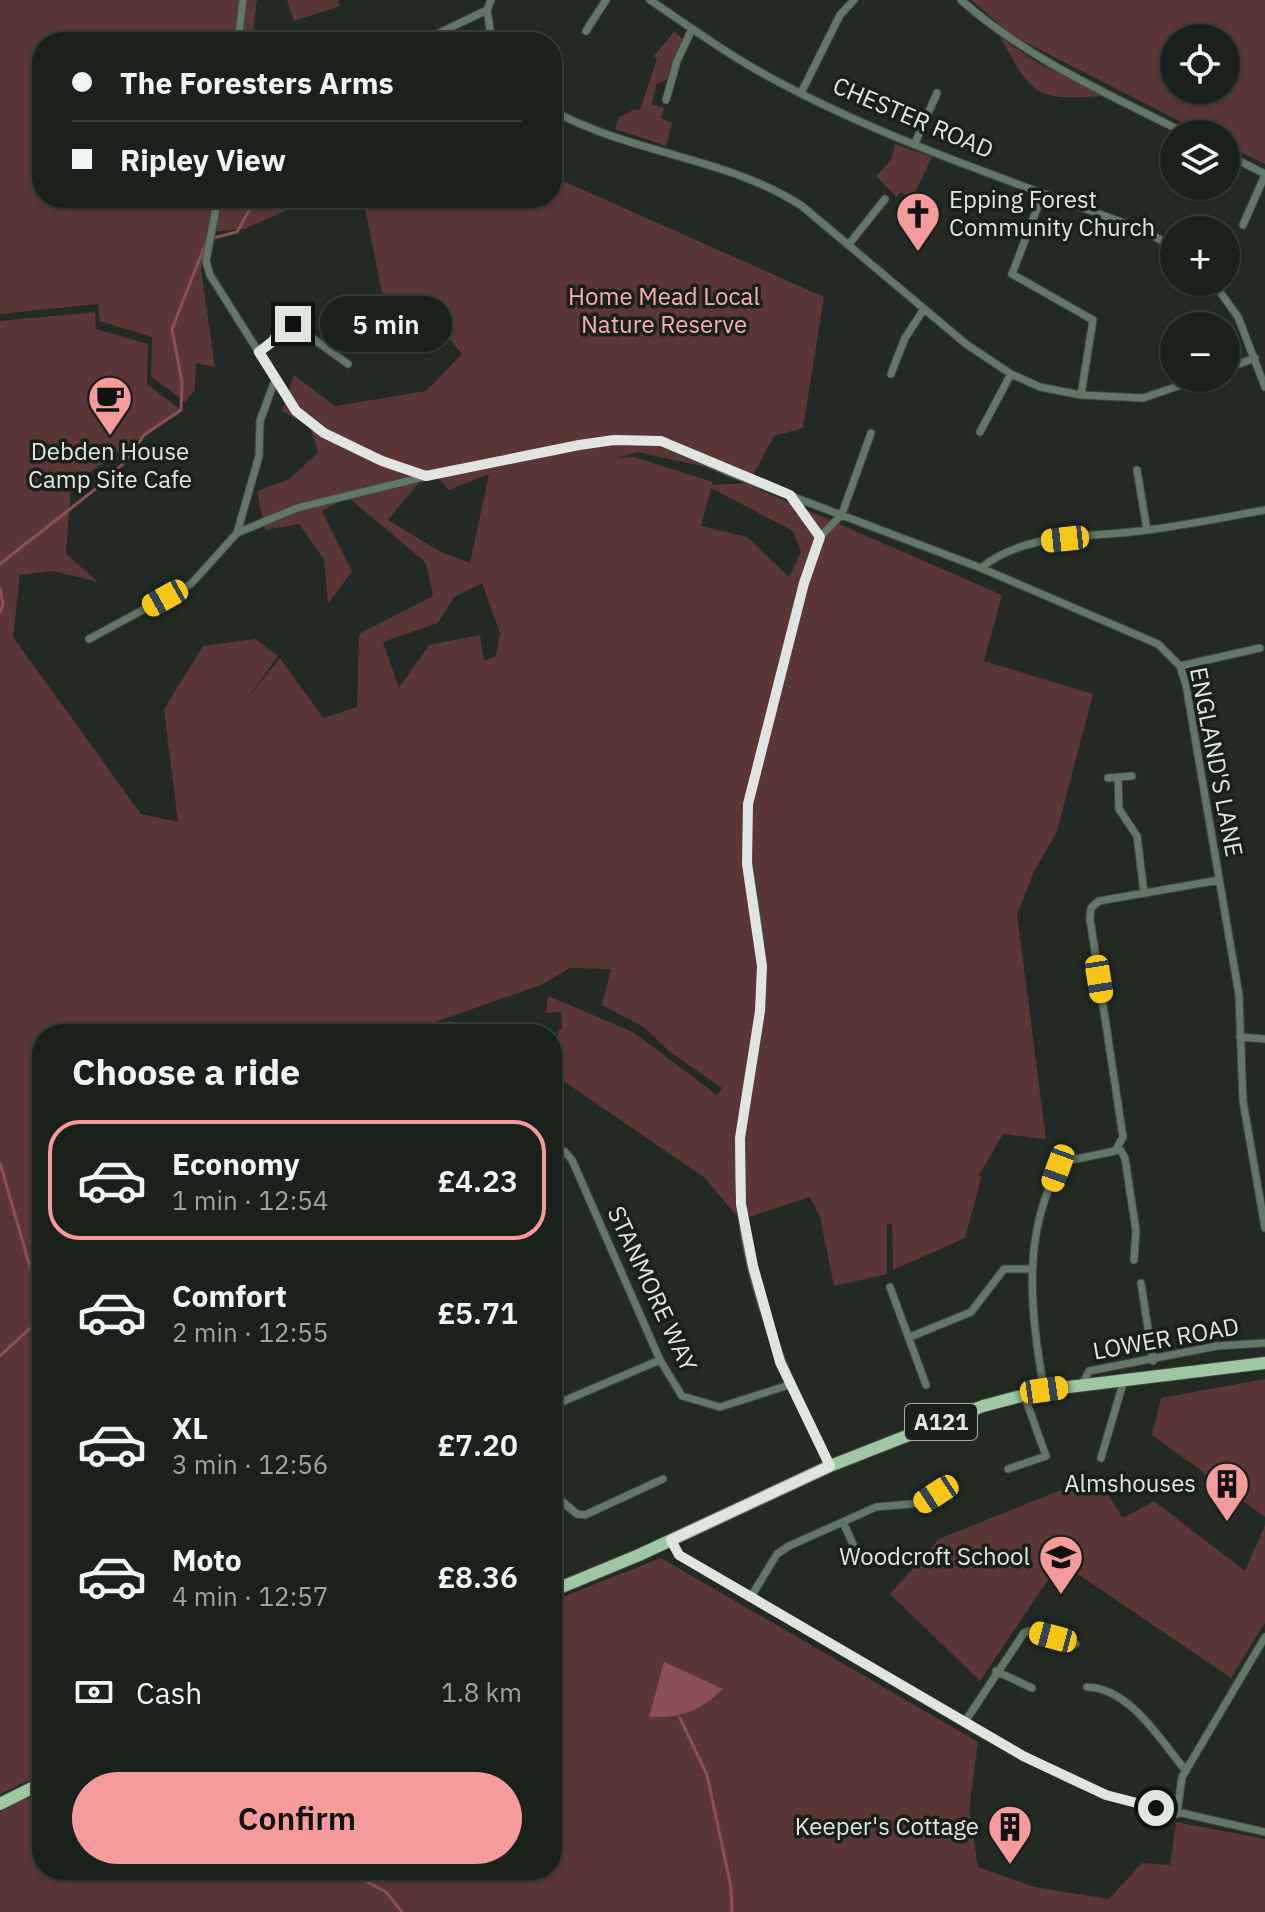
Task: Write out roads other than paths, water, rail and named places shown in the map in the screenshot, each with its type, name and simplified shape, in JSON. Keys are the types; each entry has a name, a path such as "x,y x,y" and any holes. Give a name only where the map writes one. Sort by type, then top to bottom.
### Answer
{"main road":[{"name":"A121","path":"562,1587 830,1466 983,1406 1044,1390 1265,1363"},
{"path":"0,1804 32,1788"}],"street":[{"path":"239,32 243,0"},
{"path":"490,32 487,10 491,0"},
{"path":"586,31 606,0"},
{"name":"CHESTER ROAD","path":"650,0 692,29 801,93 915,143 1146,231 1160,240"},
{"path":"801,93 840,15 854,0"},
{"path":"961,0 998,32 1038,59 1160,120"},
{"path":"441,32 487,10"},
{"path":"666,100 677,61 692,29"},
{"path":"915,143 937,93"},
{"path":"562,114 618,138 774,187 849,244 924,309 1011,374 1040,387 1081,395 1143,398 1161,392"},
{"path":"1240,161 1265,174 1243,225"},
{"path":"1043,193 1012,274 1093,320 1081,395"},
{"path":"849,244 885,199"},
{"path":"216,208 206,261 210,275 296,411 324,433 382,461 426,476"},
{"path":"1223,296 1238,317 1264,383"},
{"path":"891,374 905,338 924,309"},
{"path":"259,352 273,341 280,328 293,324 348,364"},
{"path":"1240,364 1255,358"},
{"path":"980,432 1011,374"},
{"path":"89,639 191,584 237,533 259,456 260,421 275,380"},
{"path":"830,1466 789,1385 753,1266 741,1204 740,1138 760,1011 762,966 745,829 775,694 820,537 842,514 871,433"},
{"name":"ENGLAND'S LANE","path":"237,533 297,508 426,476 579,445 644,440 678,447 728,472 981,568 1004,581 1158,644 1180,666 1239,995 1243,1101 1265,1228"},
{"path":"1137,470 1147,530"},
{"path":"790,495 820,537"},
{"path":"981,568 1003,552 1038,542 1147,530 1265,510"},
{"path":"1180,666 1260,648"},
{"path":"1108,778 1132,776"},
{"path":"1118,777 1119,809 1137,836 1144,893"},
{"path":"1134,1260 1136,1231 1125,1158 1119,1148 1123,1128 1090,913 1099,901 1219,880"},
{"path":"1240,1037 1265,1039"},
{"path":"1044,1390 1030,1269 1040,1221 1062,1162 1119,1148"},
{"name":"STANMORE WAY","path":"562,1151 572,1160 660,1360 682,1396 708,1406 737,1404 789,1385"},
{"path":"910,1337 971,1312 1004,1269 1030,1269"},
{"path":"1141,1283 1153,1361"},
{"path":"890,1287 926,1385"},
{"name":"LOWER ROAD","path":"1082,1385 1089,1371 1153,1361 1217,1346 1265,1343"},
{"path":"562,1402 660,1360"},
{"path":"1101,1458 1124,1379"},
{"path":"1008,1469 1046,1456 1023,1394"},
{"path":"562,1501 577,1514 585,1515 663,1479"},
{"path":"752,1595 777,1554 876,1507 922,1503 950,1485"},
{"path":"843,1522 861,1562"},
{"path":"671,1540 679,1555 752,1595 964,1723 1106,1795 1177,1814 1265,1832"},
{"path":"964,1723 996,1671 1029,1631 1076,1644"},
{"path":"1177,1814 1182,1777 1265,1637"},
{"path":"996,1671 1032,1688"},
{"path":"1087,1687 1100,1687 1126,1701 1186,1771"}],"waterway":[{"path":"213,238 237,232 250,208"},
{"path":"0,564 98,487 123,464 144,435 181,410 182,382 172,329 207,240"},
{"path":"0,588 3,604 0,613"},
{"path":"0,1163 32,1274"},
{"path":"0,1356 32,1326"},
{"path":"680,1718 707,1775 731,1887 732,1912"},
{"path":"364,1880 386,1892 402,1912"}],"place":[{"name":"Epping Forest Community Church","path":"918,253"},
{"name":"Debden House Camp Site Cafe","path":"110,437"},
{"name":"Almshouses","path":"1227,1523"},
{"name":"Woodcroft School","path":"1061,1596"},
{"name":"Keeper's Cottage","path":"1010,1866"}],"park label":[{"name":"Home Mead Local Nature Reserve","path":"664,311"}]}
